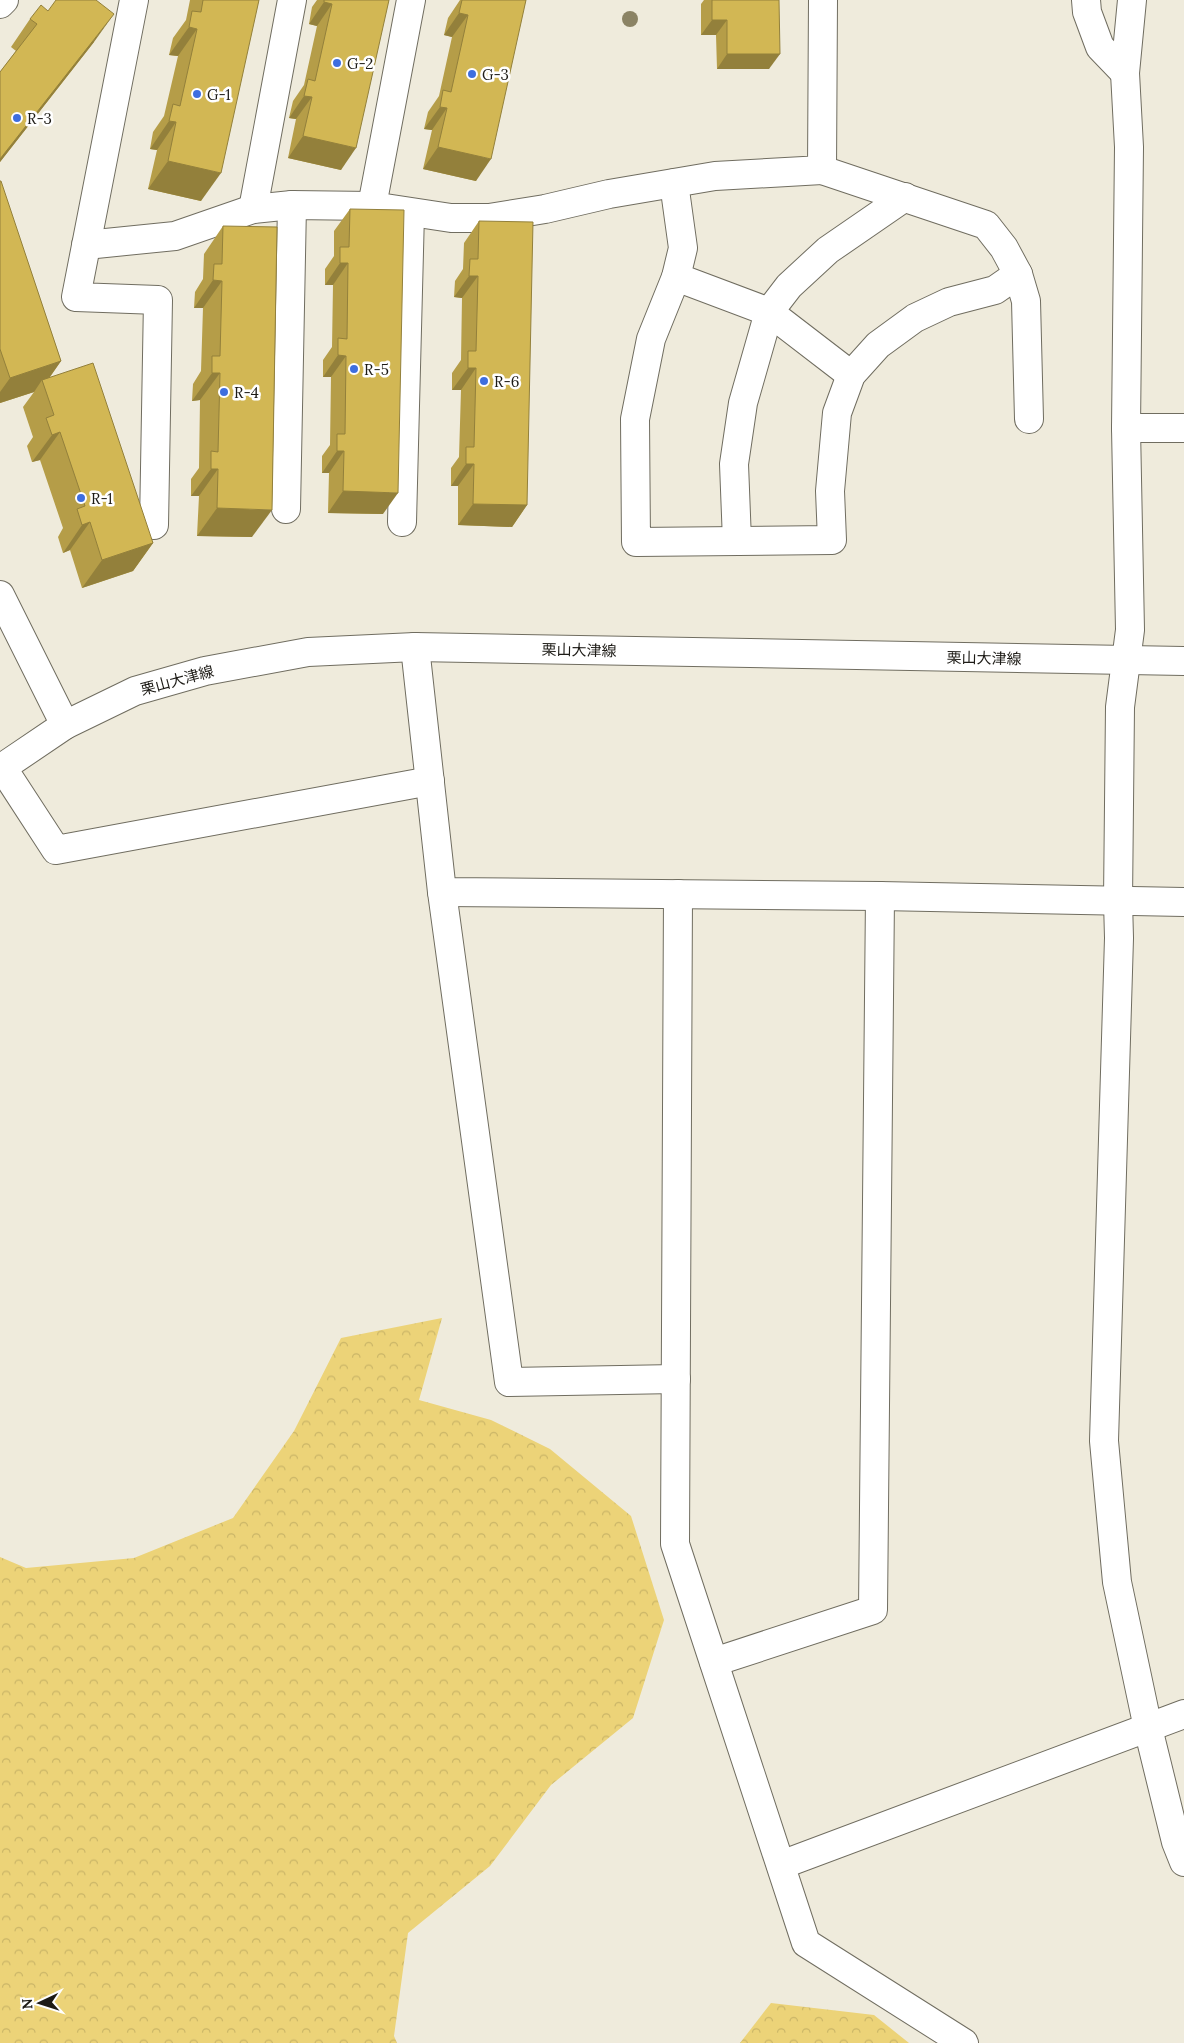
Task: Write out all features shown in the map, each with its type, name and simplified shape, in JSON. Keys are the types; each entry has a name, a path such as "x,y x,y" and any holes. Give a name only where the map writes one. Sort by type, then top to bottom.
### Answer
{"street":[{"path":"0,4 4,0"},
{"path":"134,0 76,297 158,300 154,525"},
{"path":"253,209 292,0"},
{"path":"372,206 411,0"},
{"path":"822,170 823,0"},
{"path":"1086,0 1087,12 1100,47 1125,73"},
{"path":"1132,0 1125,73 1129,147 1126,428 1130,630 1120,707 1119,938 1104,1441 1117,1582 1148,1728 1176,1842 1184,1862"},
{"path":"86,245 175,236 253,209 292,205 372,206 452,218 489,218 715,176 822,170 986,225 1004,248 1018,274 1026,301 1029,419"},
{"path":"674,183 683,248 676,277 652,339 635,419 636,542 832,540 830,491 838,412 852,375 878,345 915,318 949,302 995,290 1018,274"},
{"path":"737,541 734,464 742,403 769,312 789,286 828,250 906,197"},
{"path":"286,509 292,205"},
{"path":"402,522 410,213"},
{"path":"676,277 769,312 852,375"},
{"path":"1126,428 1184,428"},
{"path":"0,595 65,725"},
{"path":"415,647 442,892 509,1382 676,1379"},
{"name":"栗山大津線","path":"1,768 65,725 135,691 205,671 308,652 415,647 1184,661"},
{"path":"1,768 56,850 430,781"},
{"path":"442,892 880,896 1184,902"},
{"path":"678,894 675,1544 806,1943 964,2043"},
{"path":"714,1662 873,1610 880,896"},
{"path":"781,1866 1184,1714"}],"green space":[{"path":"442,1318 419,1400 491,1420 550,1449 631,1516 664,1620 633,1718 551,1785 490,1866 408,1933 394,2036 397,2043 0,2043 0,1557 26,1568 134,1558 233,1518 294,1431 341,1338"},
{"path":"771,2003 874,2015 909,2043 740,2043"}],"building":[{"name":"R-3","path":"56,0 96,0 114,14 0,159 0,72 37,24 30,19 41,5 48,11"},
{"name":"G-1","path":"203,0 259,0 221,173 168,161 176,122 169,121 173,104 180,106 197,29 189,27 192,11 201,12"},
{"name":"G-2","path":"324,0 389,0 356,148 303,136 312,97 304,96 308,79 315,81 332,4 324,2"},
{"name":"G-3","path":"462,0 526,0 491,159 438,147 447,108 440,107 443,90 451,92 468,15 459,13"},
{"path":"712,0 779,0 780,54 727,54 727,20 712,20"},
{"path":"0,181 61,361 10,378 0,349"},
{"name":"R-5","path":"350,209 404,210 398,493 343,491 344,451 337,451 337,434 345,434 346,356 338,355 338,338 347,339 348,263 340,263 340,247 349,247"},
{"name":"R-6","path":"479,221 533,222 527,505 473,504 474,464 466,464 466,447 474,447 476,368 468,368 468,351 476,351 478,276 469,276 470,259 478,259"},
{"path":"223,226 277,227 272,510 217,508 218,469 211,469 211,451 218,452 220,373 212,373 212,356 220,356 222,281 213,280 214,264 222,264"},
{"path":"93,363 153,543 102,560 90,522 82,525 77,509 85,506 60,432 52,435 46,418 54,415 42,380"}],"place":[{"name":"G-2","path":"337,63"},
{"name":"G-3","path":"472,74"},
{"name":"G-1","path":"197,94"},
{"name":"R-3","path":"17,118"},
{"name":"R-5","path":"354,369"},
{"name":"R-6","path":"484,381"},
{"name":"R-4","path":"224,392"},
{"name":"R-1","path":"81,498"}]}
